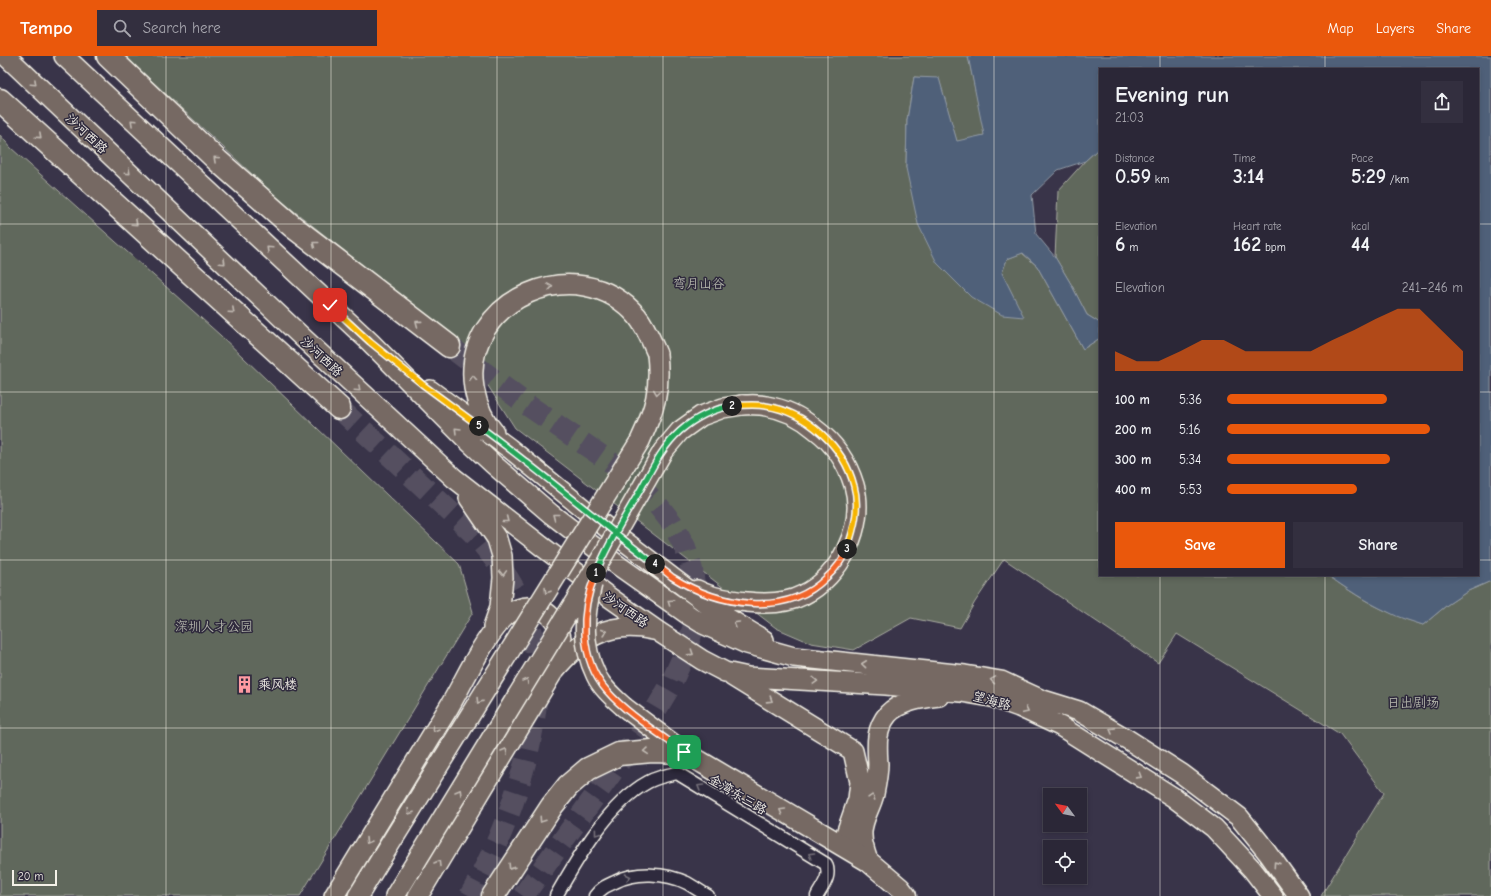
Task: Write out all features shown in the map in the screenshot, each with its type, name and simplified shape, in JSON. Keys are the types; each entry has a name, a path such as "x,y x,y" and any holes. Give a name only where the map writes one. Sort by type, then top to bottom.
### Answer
{"highway":[{"path":"108,56 218,161 274,211 332,258 449,346"},
{"path":"0,100 339,408"},
{"path":"493,896 552,806 568,786 588,769 619,754 652,751 684,752 868,861 900,888 906,896"}],"main road":[{"name":"沙河西路","path":"6,56 454,478 550,553 659,632"},
{"path":"64,56 370,342 422,384 508,448 606,527 728,620 794,657"},
{"path":"358,896 640,441 650,420 657,396 659,373 656,354 649,333 637,316 623,303 605,292 584,286 565,284 532,291 512,302 496,317 482,336 474,356 472,376 476,398 482,414 491,429 508,448"},
{"name":"望海路","path":"370,342 465,438 551,514 619,566 702,624 747,644 794,657 957,674 1001,681 1040,699 1079,711 1182,774 1239,817 1268,853 1299,896"},
{"path":"395,896 604,554 663,451 680,431 702,416 723,408 742,405 765,405 785,411 804,420 822,434 838,450 848,467 855,486 856,507 854,530 845,553 834,571 820,585 803,596 772,604 718,598 672,577"},
{"path":"454,478 497,539 502,556 503,578 500,607 490,635"},
{"path":"604,554 592,581 586,607 584,632 589,656 596,676 608,692 624,707 684,752"},
{"path":"334,896 490,635 511,611 520,607 532,607 543,610 552,617 562,638 561,650 553,672 418,896"},
{"path":"553,672 573,650 597,634 625,627 640,627 659,632"},
{"name":"望海路","path":"659,632 702,660 724,672 748,677 886,685 961,692 991,697 1019,707 1060,726 1173,797 1214,828 1252,869 1273,896"},
{"path":"724,672 853,751 860,782 858,799 842,845"},
{"path":"868,861 863,846 862,833 864,819 874,796 878,765 876,740 882,724 889,714 899,706 921,699 961,692"},
{"path":"820,832 832,830 843,824 853,814"}],"street":[{"name":"金湾东三路","path":"556,896 579,857 606,820 626,798 647,783 661,776 677,773 826,864 829,872 827,879 817,896"},
{"path":"595,896 600,889 623,878 645,874 666,876 686,883 708,896"}],"green space":[{"name":"弯月山谷","path":"125,56 968,56 985,135 957,142 939,79 914,77 907,120 906,168 1023,317 1002,273 1007,259 1022,253 1037,266 1083,349 1099,339 1099,576 1328,576 1374,605 1423,625 1447,605 1468,591 1491,581 1491,896 1321,896 1384,793 1340,734 1177,634 1158,663 1004,559 975,602 960,628 911,618 854,650 811,643 776,628 515,428 460,342 280,200"},
{"name":"深圳人才公园","path":"0,135 11,148 220,335 459,564 473,612 300,896 0,896"},
{"path":"1099,148 1099,322 1087,315 1055,257 1058,191"}],"water":[{"path":"968,56 1491,56 1491,581 1468,591 1447,605 1423,625 1401,618 1380,608 1328,576 1479,576 1479,68 1099,68 1099,148 1085,161 1058,170 1032,195 1036,234 1055,257 1087,315 1099,322 1099,339 1083,349 1037,266 1023,253 1007,259 1002,273 1024,317 1002,315 971,297 937,263 918,224 906,168 907,120 914,77 939,78 957,141 984,135"}],"tunnel":[{"path":"449,346 526,404 612,463 637,484 656,503 672,523 685,547 692,570 696,598 693,629 683,657 670,686 651,718 523,896"},
{"path":"339,408 482,543 516,592 528,619 532,633 537,664 536,698 532,733 524,768 499,837 470,896"}],"place":[{"name":"乘风楼","path":"245,684"}],"route":[{"path":"330,305 370,342 422,384 508,448 606,527 639,552 672,577 718,598 772,604 787,601 803,596 820,585 834,571 845,553 854,530 856,507 855,486 848,467 838,450 822,434 804,420 785,411 765,405 742,405 723,408 702,416 680,431 663,451 633,502 604,554 592,581 586,607 584,632 589,656 596,676 608,692 624,707 684,752"}],"park label":[{"name":"日出剧场","path":"1413,702"}]}
